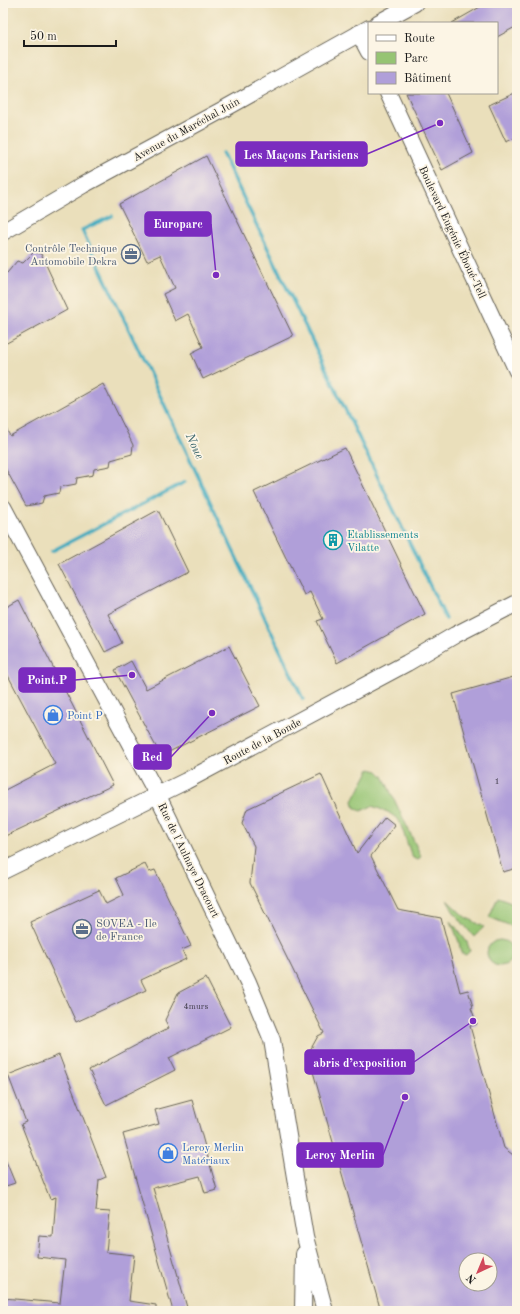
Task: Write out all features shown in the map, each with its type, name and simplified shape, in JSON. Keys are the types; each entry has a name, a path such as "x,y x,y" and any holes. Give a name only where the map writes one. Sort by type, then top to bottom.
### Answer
{"street":[{"path":"380,22 414,3"},
{"path":"364,30 368,48"},
{"name":"Avenue du Maréchal Juin","path":"3,232 83,185 224,109 364,30"},
{"name":"Boulevard Eugénie Éboué-Tell","path":"388,94 517,371"},
{"name":"Rue de l'Aulnaye Dracourt","path":"3,507 158,796 248,982 272,1040 305,1236 325,1311"},
{"name":"Route de la Bonde","path":"3,871 158,796 281,731 455,635 517,604"},
{"name":"Rue de l'Aulnaye Dracourt","path":"303,1311 305,1236"}],"green space":[{"path":"370,769 378,771 383,776 421,856 418,860 413,858 411,854 399,820 388,812 372,806 361,811 355,808 353,801"},
{"path":"498,897 511,902 517,907 517,933 511,926 489,917"},
{"path":"447,900 464,916 484,927 474,937 453,911"},
{"path":"451,921 467,942 470,951 466,955 461,953 459,942"},
{"path":"500,940 509,944 513,953 509,962 500,966 491,962 487,953 491,944"}],"building":[{"path":"487,3 517,3 517,26 498,36 498,22 454,22"},
{"path":"517,92 517,137 506,142 489,105"},
{"path":"406,94 446,94 473,153 442,170"},
{"path":"206,156 293,336 203,379 191,353 203,347 188,314 175,321 163,294 175,288 160,255 147,261 119,204"},
{"path":"34,252 41,254 67,310 3,345 3,271 7,273 17,261 23,263"},
{"path":"103,384 133,445 132,454 111,460 110,466 94,469 93,475 77,478 76,484 60,487 59,493 44,496 42,503 26,506 3,464 3,423 10,436"},
{"name":"Etablissements Vilatte","path":"345,448 425,614 337,663 317,621 323,619 310,592 304,595 254,492"},
{"path":"158,510 188,572 108,614 122,643 105,652 59,564"},
{"name":"Point P","path":"19,600 113,785 3,837 3,791 55,764 3,666 3,609"},
{"path":"229,646 260,706 161,756 115,670 131,661 146,689"},
{"path":"517,676 517,868 503,872 453,694"},
{"path":"321,774 357,853 385,817 395,825 371,856 398,910 441,918 460,992 468,990 473,1007 471,1008 477,1024 470,1026 504,1148 517,1158 517,1309 513,1311 382,1311 380,1308 308,1054 318,1036 324,1033 250,883 254,846 242,823 247,809"},
{"path":"145,864 149,872 155,870 191,946 182,950 186,959 141,980 146,990 76,1022 30,922 99,890 106,904 124,895 116,878"},
{"path":"206,978 231,1027 169,1058 175,1070 106,1105 89,1070 169,1028 165,1020 178,993"},
{"path":"59,1055 106,1177 99,1180 96,1211 110,1212 106,1252 134,1255 129,1301 156,1305 156,1311 3,1311 3,1298 60,1303 65,1260 37,1257 39,1236 53,1237 56,1197 50,1199 21,1124 26,1122 8,1075"},
{"name":"Leroy Merlin Matériaux","path":"192,1100 217,1190 205,1193 200,1176 153,1188 188,1311 173,1311 123,1134 159,1124 155,1110"},
{"path":"3,1154 15,1183 3,1187"}],"waterway":[{"name":"Noue","path":"222,153 446,619"},
{"name":"Noue","path":"112,216 82,230 303,699"},
{"name":"Noue","path":"52,551 185,482"}],"place":[{"name":"Les Maçons Parisiens","path":"440,123"},
{"name":"Contrôle Technique Automobile Dekra","path":"131,254"},
{"name":"Europarc","path":"216,275"},
{"name":"Etablissements Vilatte","path":"333,540"},
{"name":"Point.P","path":"132,675"},
{"name":"Red","path":"212,713"},
{"name":"Point P","path":"53,715"},
{"name":"SOVEA - Ile de France","path":"82,929"},
{"name":"abris d’exposition","path":"473,1021"},
{"name":"Leroy Merlin","path":"405,1097"},
{"name":"Leroy Merlin Matériaux","path":"168,1153"}]}
